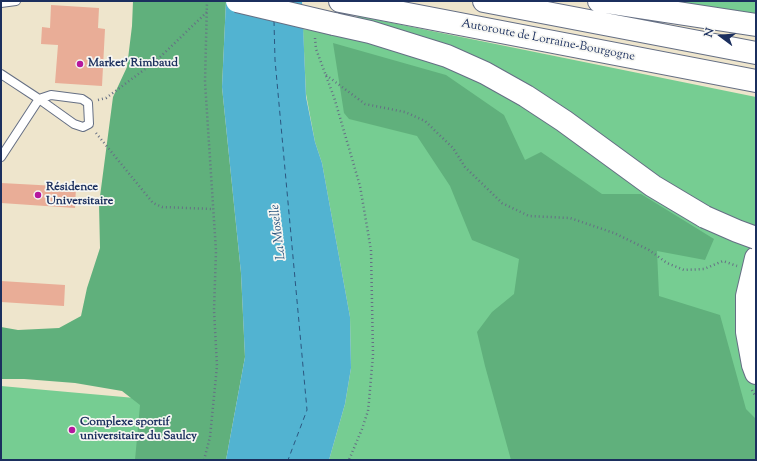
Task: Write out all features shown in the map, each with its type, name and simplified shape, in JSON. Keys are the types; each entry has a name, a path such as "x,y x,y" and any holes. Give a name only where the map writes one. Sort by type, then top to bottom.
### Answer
{"highway":[{"path":"237,1 370,32 447,56 485,73 526,96 652,186 705,217 756,238"},
{"name":"Autoroute de Lorraine-Bourgogne","path":"340,1 756,81"},
{"path":"484,1 756,53"},
{"path":"600,1 756,25"},
{"path":"749,263 747,332 753,365 756,373"}],"lane":[{"path":"1,3 16,1"},
{"path":"1,74 39,99 74,124 83,127 89,124 88,103 82,99 51,95 39,99 1,157"}],"path":[{"path":"204,460 210,437 217,366 214,310 216,251 205,82 207,1"},
{"path":"88,103 106,98 150,66 207,12"},
{"path":"315,34 316,49 326,75 360,186 371,250 373,355 369,401 368,410 362,429 349,460"},
{"path":"326,75 365,104 405,112 425,121 453,148 465,167 502,203 528,216 570,218 614,233 649,250 666,263 684,270 704,269 723,261 749,263"},
{"path":"89,124 153,203 162,207 213,208"}],"green space":[{"path":"133,1 226,1 222,87 241,273 245,357 226,460 135,460 140,405 122,391 75,383 24,379 1,379 1,327 18,330 59,328 81,316 87,288 100,248 99,204 113,97 127,67 132,26"},
{"path":"653,1 756,1 756,17"},
{"path":"358,16 756,97 756,460 329,460 345,404 351,368 350,317 322,163 315,142 306,94 303,29 340,35"},
{"path":"333,43 446,75 504,115 525,160 541,152 602,194 641,194 714,239 705,260 657,251 659,296 720,315 746,409 756,419 756,460 511,460 477,332 492,312 514,294 519,259 472,240 450,186 417,136 349,119 344,113"},
{"name":"Complexe sportif universitaire du Saulcy","path":"1,386 146,399 139,460 1,460"}],"water":[{"name":"La Moselle","path":"226,1 302,1 306,97 315,142 322,163 350,317 351,368 345,404 329,460 226,460 245,357 241,273 222,87"}],"building":[{"name":"Market' Rimbaud","path":"51,5 99,8 98,28 105,29 102,86 55,83 58,45 41,44 42,27 50,28"},
{"name":"Résidence Universitaire","path":"1,183 76,187 75,208 1,203"},
{"path":"1,281 65,285 64,306 1,302"}],"ferry route":[{"path":"274,21 275,60 307,410 288,460"}],"place":[{"name":"Market' Rimbaud","path":"80,64"},
{"name":"Résidence Universitaire","path":"38,195"},
{"name":"Complexe sportif universitaire du Saulcy","path":"72,430"}]}
